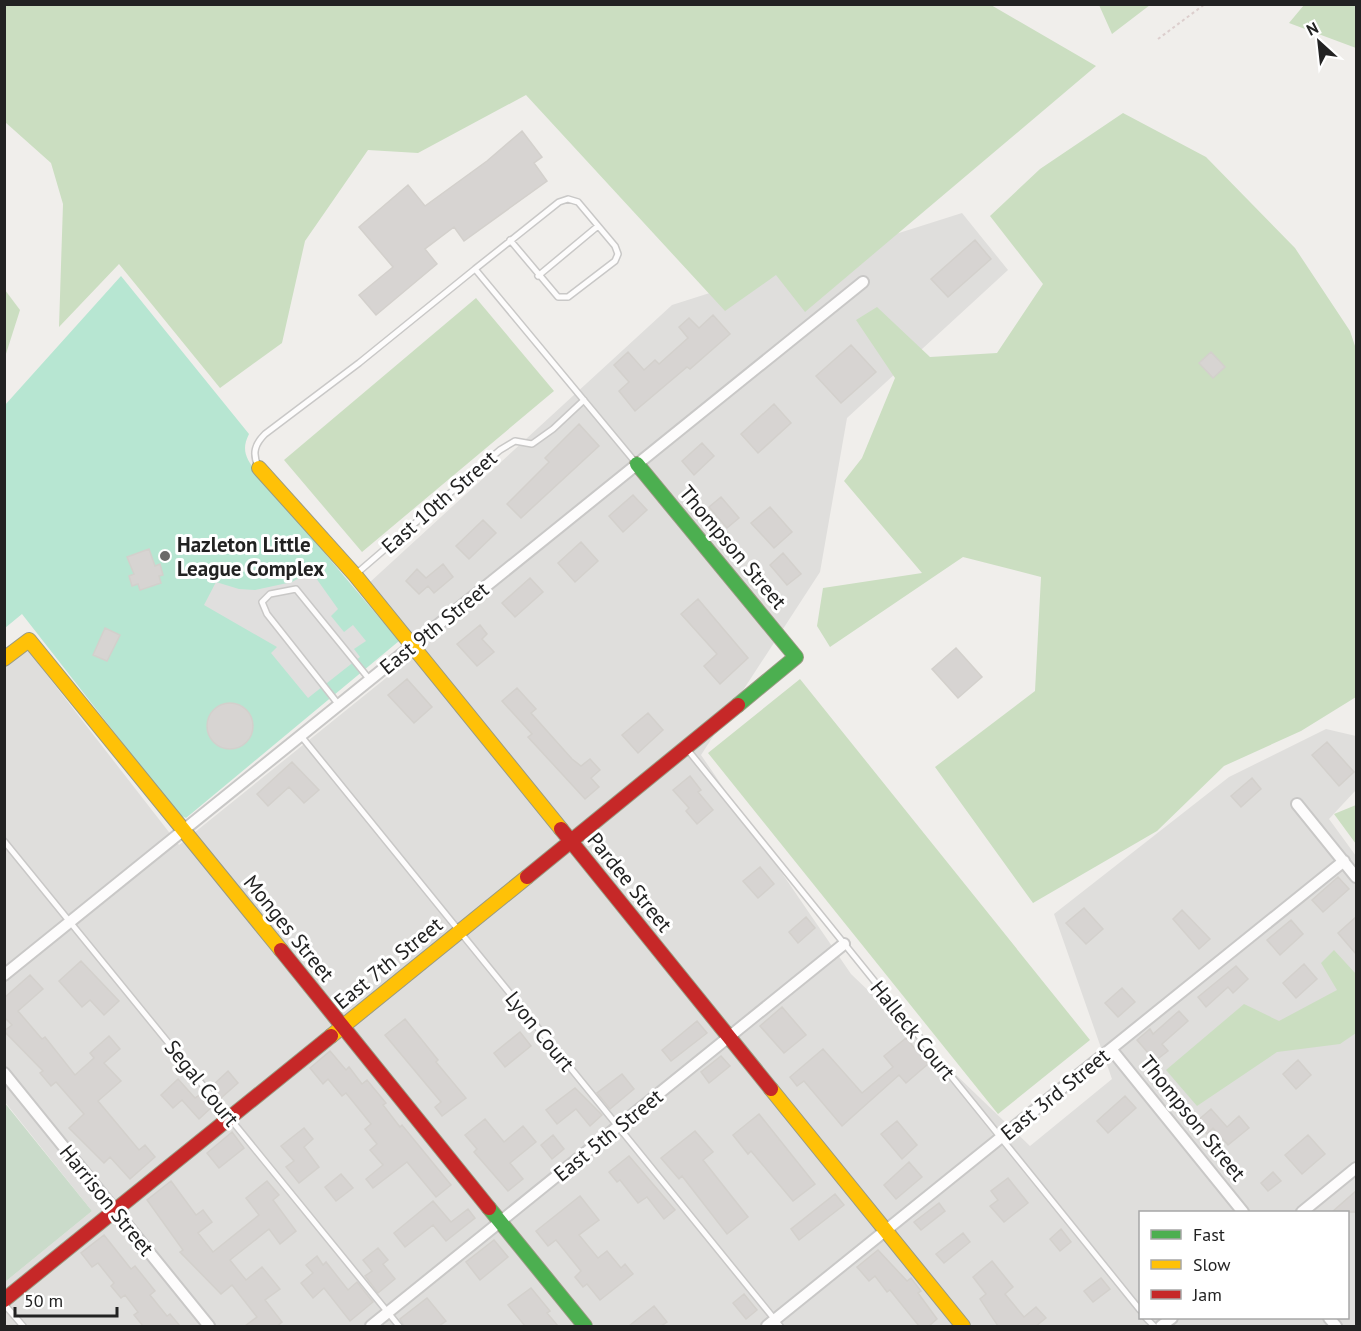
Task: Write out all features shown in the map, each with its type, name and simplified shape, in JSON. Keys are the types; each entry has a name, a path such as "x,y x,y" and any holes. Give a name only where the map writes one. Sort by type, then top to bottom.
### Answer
{"street":[{"name":"East 9th Street","path":"4,975 863,282"},
{"name":"Thompson Street","path":"637,464 796,657"},
{"name":"Pardee Street","path":"259,468 355,575 963,1326"},
{"name":"Monges Street","path":"4,659 29,640 585,1326"},
{"name":"East 7th Street","path":"4,1302 687,749 796,657"},
{"path":"1297,804 1356,877"},
{"name":"East 3rd Street","path":"774,1324 885,1230 1344,861"},
{"name":"East 5th Street","path":"371,1326 844,944"},
{"name":"Thompson Street","path":"1111,1049 1242,1211"},
{"name":"Harrison Street","path":"4,1073 209,1326"},
{"path":"1303,1211 1356,1168"}],"lane":[{"path":"259,468 254,457 255,448 265,434 359,363 475,268 510,240 559,202 568,199 578,202 615,246 618,254 615,261 568,297 558,297 510,240"},
{"path":"538,276 598,226"},
{"path":"475,268 637,464"},
{"name":"East 10th Street","path":"355,575 500,450 515,441 532,444 554,429 584,400"},
{"path":"339,705 267,614 262,602 270,594 296,589 370,680"},
{"name":"Lyon Court","path":"301,735 774,1324"},
{"name":"Halleck Court","path":"687,749 1139,1309"},
{"name":"Segal Court","path":"4,841 399,1326"},
{"path":"4,1302 23,1326"}],"path":[{"path":"1158,39 1205,4"}],"shaded area":[{"path":"962,213 1008,270 847,418 820,572 701,755 851,974 1030,1146 1112,1079 1054,914 1229,777 1326,729 1356,736 1356,790 1329,819 1356,856 1356,1326 5,1326 5,1282 92,1211 5,1102 4,664 26,648 179,845 422,649 369,583 672,305"},
{"path":"311,571 338,609 331,616 344,632 353,625 366,641 354,649 360,657 308,698 271,653 277,647 204,605 216,582 239,589 255,590 292,582"}],"green space":[{"path":"5,4 991,5 1096,66 805,312 776,275 725,311 526,95 418,153 368,150 305,241 282,343 220,388 119,264 59,327 63,204 51,163 5,122"},
{"path":"1352,4 1356,6 1356,48 1289,23 1304,5"},
{"path":"1099,5 1150,5 1112,34"},
{"path":"1123,113 1206,157 1295,248 1350,331 1356,349 1356,697 1301,731 1224,766 1157,831 1033,903 935,767 1035,691 1041,577 963,557 830,647 817,626 823,588 922,573 844,481 862,458 895,378 856,320 877,307 930,357 997,353 1043,284 990,216 1040,169"},
{"name":"Hazleton Little League Complex","path":"121,276 249,434 245,449 256,472 399,641 186,818 178,814 22,614 5,628 5,405"},
{"path":"5,290 20,310 5,357"},
{"path":"476,298 554,391 362,552 284,460"},
{"path":"800,679 1090,1040 998,1114 708,753"},
{"path":"1356,805 1356,844 1334,814"},
{"path":"1334,950 1356,974 1356,1033 1340,1044 1277,1052 1197,1106 1166,1070 1244,1004 1279,1021 1337,990 1321,963"},
{"path":"4,1102 92,1211 5,1282 4,1282"}],"building":[{"path":"522,131 542,157 534,163 547,181 464,241 454,227 425,249 437,264 376,315 359,295 393,267 359,227 408,185 425,206 487,161"},
{"path":"975,240 991,259 948,297 931,279"},
{"path":"713,315 730,334 690,369 687,367 635,411 619,391 629,382 614,365 628,352 644,370 655,360 659,364 688,338 679,327 689,318 699,328"},
{"path":"851,345 876,372 841,403 816,376"},
{"path":"1211,352 1225,367 1213,378 1199,363"},
{"path":"774,404 791,423 758,453 741,434"},
{"path":"579,424 599,446 521,518 507,504 549,462 545,458"},
{"path":"702,443 714,456 694,475 682,461"},
{"path":"633,495 647,510 623,532 609,516"},
{"path":"721,497 739,518 727,528 709,507"},
{"path":"770,507 792,532 774,548 751,523"},
{"path":"483,520 496,533 469,559 456,546"},
{"path":"581,542 598,561 575,582 558,563"},
{"path":"149,549 155,566 160,564 163,575 159,576 161,583 140,590 138,584 132,586 129,576 134,574 127,557"},
{"path":"783,553 801,574 787,585 770,565"},
{"path":"443,564 453,577 434,593 428,586 419,594 406,581 417,569 426,578"},
{"path":"530,578 543,592 515,617 502,603"},
{"path":"698,599 748,658 720,684 704,666 717,654 681,614"},
{"path":"480,625 487,634 482,639 494,652 477,666 457,644"},
{"path":"105,628 120,635 107,661 93,655"},
{"path":"956,648 982,677 958,698 932,669"},
{"path":"407,679 432,707 414,723 388,695"},
{"path":"517,688 536,709 531,713 572,759 581,766 590,759 600,770 591,778 599,787 585,799 528,737 532,734 502,701"},
{"path":"230,703 246,710 253,726 246,742 230,749 214,742 207,726 214,710"},
{"path":"648,713 663,730 638,753 622,735"},
{"path":"1327,742 1354,772 1339,786 1312,755"},
{"path":"292,762 319,790 304,803 289,787 268,806 257,794"},
{"path":"690,776 701,790 698,792 713,810 697,824 686,811 689,808 673,790"},
{"path":"1252,778 1261,789 1241,807 1231,796"},
{"path":"760,867 774,884 758,898 743,881"},
{"path":"1338,877 1349,889 1323,912 1312,900"},
{"path":"1084,908 1103,929 1086,944 1066,923"},
{"path":"1182,910 1210,939 1199,949 1173,919"},
{"path":"806,917 815,928 798,943 789,932"},
{"path":"1356,917 1356,954 1338,933"},
{"path":"1291,920 1303,934 1280,955 1267,940"},
{"path":"81,961 119,1001 104,1015 90,1000 82,1007 59,981"},
{"path":"1304,964 1317,979 1296,998 1283,983"},
{"path":"1236,966 1248,979 1233,993 1228,987 1206,1007 1198,997"},
{"path":"30,975 43,989 18,1011 42,1039 45,1037 75,1075 94,1058 90,1053 109,1036 120,1049 104,1063 121,1081 98,1101 139,1150 145,1145 155,1157 130,1179 110,1157 104,1163 69,1128 84,1114 56,1082 51,1086 40,1073 43,1071 4,1031 12,1025 4,1017 4,998"},
{"path":"1122,988 1135,1002 1118,1017 1105,1003"},
{"path":"782,1007 806,1035 784,1053 760,1026"},
{"path":"1179,1011 1188,1021 1162,1044 1168,1051 1155,1061 1137,1040 1150,1029 1153,1034"},
{"path":"405,1019 466,1098 442,1116 435,1107 441,1102 385,1035"},
{"path":"697,1021 707,1033 671,1061 662,1050"},
{"path":"520,1032 531,1046 505,1067 494,1053"},
{"path":"906,1038 928,1064 906,1083 899,1075 842,1126 804,1081 797,1086 790,1077 823,1049 862,1093 893,1067 884,1056"},
{"path":"330,1051 346,1070 349,1067 362,1084 367,1080 386,1103 383,1105 400,1127 402,1125 451,1185 436,1197 407,1162 373,1188 366,1179 383,1165 370,1150 377,1144 365,1129 371,1124 346,1093 342,1096 328,1079 323,1084 310,1068"},
{"path":"721,1056 730,1066 709,1083 701,1072"},
{"path":"1298,1060 1311,1075 1296,1089 1283,1074"},
{"path":"228,1071 238,1083 220,1099 211,1087"},
{"path":"622,1074 634,1089 610,1109 597,1093"},
{"path":"178,1079 195,1098 203,1093 213,1106 199,1119 182,1100 173,1108 161,1095"},
{"path":"575,1088 602,1115 590,1126 576,1109 557,1124 546,1110"},
{"path":"1125,1096 1136,1108 1108,1133 1097,1121"},
{"path":"1211,1109 1227,1127 1239,1116 1249,1128 1228,1145 1213,1128 1207,1134 1196,1122"},
{"path":"759,1114 815,1184 793,1201 751,1151 748,1154 733,1135"},
{"path":"485,1119 504,1142 523,1126 536,1142 510,1163 523,1179 508,1191 474,1152 477,1149 465,1135"},
{"path":"897,1121 917,1145 902,1159 881,1134"},
{"path":"304,1128 313,1139 304,1147 319,1167 299,1183 286,1167 294,1161 281,1146"},
{"path":"695,1131 713,1152 703,1160 748,1217 727,1234 682,1176 679,1179 661,1158"},
{"path":"232,1132 244,1148 219,1168 207,1153"},
{"path":"553,1135 564,1149 552,1159 541,1145"},
{"path":"1308,1135 1325,1154 1302,1174 1285,1155"},
{"path":"629,1156 675,1210 664,1219 647,1197 638,1203 620,1180 617,1182 609,1172"},
{"path":"909,1162 922,1177 896,1199 884,1185"},
{"path":"1273,1172 1281,1181 1268,1191 1261,1183"},
{"path":"341,1174 353,1188 336,1201 325,1187"},
{"path":"1008,1178 1028,1203 1004,1222 990,1206 998,1200 991,1191"},
{"path":"171,1181 196,1215 203,1210 212,1222 198,1233 213,1252 259,1215 246,1198 267,1181 279,1195 273,1200 296,1231 280,1244 269,1229 230,1260 246,1280 262,1267 280,1289 265,1300 282,1322 277,1326 245,1326 257,1317 232,1285 221,1294 180,1252 183,1250 147,1200"},
{"path":"1356,1191 1356,1212 1333,1211"},
{"path":"835,1194 844,1205 799,1240 791,1229"},
{"path":"580,1196 599,1220 579,1235 598,1258 607,1251 621,1268 625,1264 633,1274 600,1300 587,1284 583,1287 575,1277 581,1271 556,1240 548,1246 536,1231"},
{"path":"433,1201 451,1222 468,1209 475,1218 446,1241 433,1225 405,1247 394,1233"},
{"path":"939,1203 945,1211 921,1230 914,1222"},
{"path":"1061,1229 1071,1242 1060,1251 1050,1239"},
{"path":"963,1233 970,1242 944,1263 936,1254"},
{"path":"104,1235 131,1269 135,1266 155,1291 150,1295 167,1316 170,1314 180,1326 143,1326 134,1315 138,1312 125,1295 121,1298 111,1286 114,1283 98,1263 92,1267 81,1253"},
{"path":"494,1240 508,1257 480,1280 466,1262"},
{"path":"378,1248 388,1260 383,1264 395,1279 378,1293 365,1276 372,1271 363,1260"},
{"path":"878,1250 907,1281 911,1278 921,1291 918,1293 937,1319 929,1326 919,1326 890,1290 887,1292 875,1276 869,1281 857,1267"},
{"path":"317,1256 323,1265 326,1262 348,1290 357,1282 373,1302 350,1321 324,1288 313,1298 301,1283 313,1273 306,1265"},
{"path":"992,1261 1013,1287 1005,1294 1024,1317 1036,1307 1046,1318 1036,1326 998,1326 980,1299 986,1294 973,1277"},
{"path":"1101,1278 1110,1289 1093,1302 1084,1291"},
{"path":"531,1288 550,1311 547,1313 558,1326 525,1326 508,1305"},
{"path":"744,1294 757,1310 746,1319 733,1303"},
{"path":"427,1298 446,1321 439,1326 404,1326 400,1319"},
{"path":"654,1306 667,1322 661,1326 629,1326"}],"traffic: fast":[{"path":"637,464 796,657 738,705"},
{"path":"489,1208 585,1326"}],"traffic: slow":[{"path":"259,468 355,575 561,829"},
{"path":"4,659 29,640 281,950"},
{"path":"331,1036 527,877"},
{"path":"771,1089 963,1326"}],"traffic: jam":[{"path":"527,877 738,705"},
{"path":"561,829 771,1089"},
{"path":"281,950 489,1208"},
{"path":"4,1300 331,1036"}],"place":[{"name":"Hazleton Little League Complex","path":"165,556"}]}
